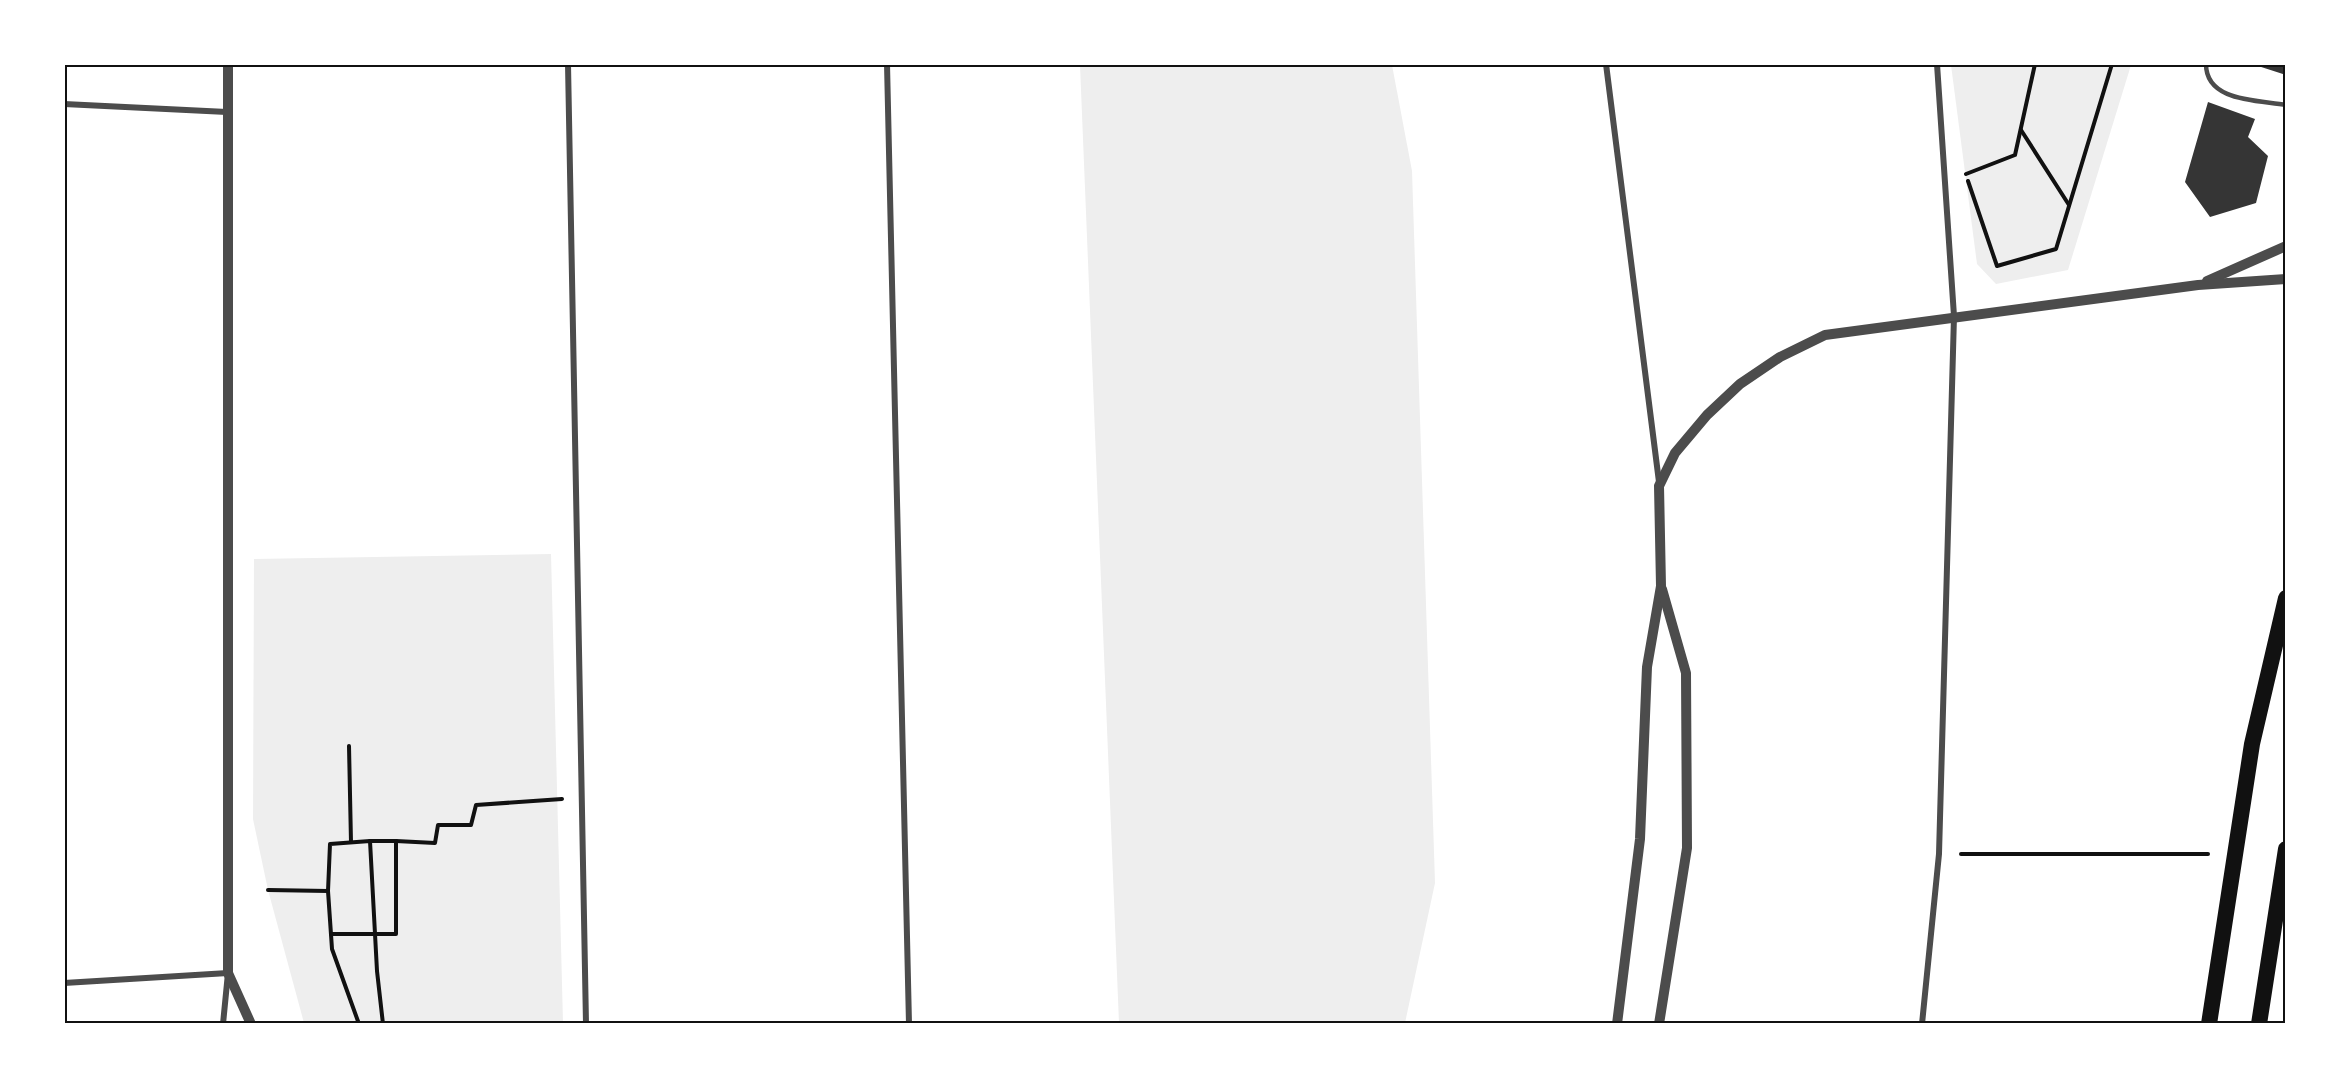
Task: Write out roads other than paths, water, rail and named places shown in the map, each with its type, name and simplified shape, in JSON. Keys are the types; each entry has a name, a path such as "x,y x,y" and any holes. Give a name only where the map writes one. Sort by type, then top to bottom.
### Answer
{"highway":[{"path":"2209,1023 2252,744 2286,598"},
{"path":"2259,1023 2286,849"}],"street":[{"path":"223,1023 228,974 228,64"},
{"path":"568,64 586,1023"},
{"path":"887,64 909,1023"},
{"path":"1606,64 1659,486 1662,586 1647,667 1640,840 1617,1023"},
{"path":"1922,1023 1939,854 1954,316 1937,64"},
{"path":"64,104 227,112"},
{"path":"2198,285 2286,246"},
{"path":"1659,486 1675,453 1707,415 1740,384 1780,357 1826,335 2198,285 2286,279"},
{"path":"1659,1023 1687,848 1686,673 1662,586"},
{"path":"64,983 228,974"},
{"path":"228,974 251,1023"}],"lane":[{"path":"2206,64 2208,78 2228,96 2286,105"}]}
